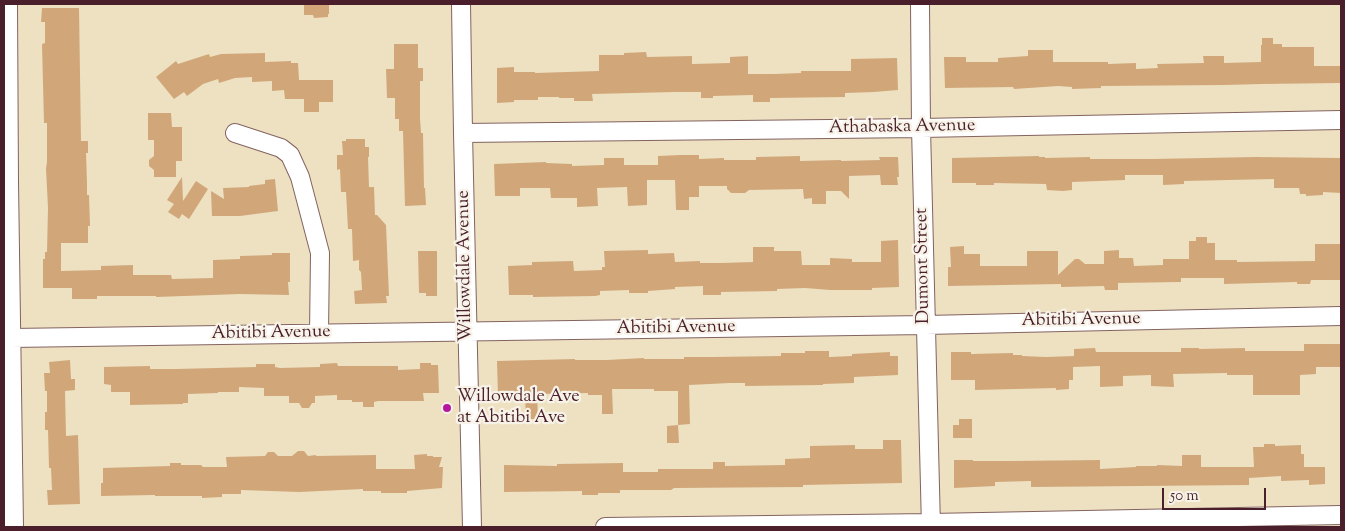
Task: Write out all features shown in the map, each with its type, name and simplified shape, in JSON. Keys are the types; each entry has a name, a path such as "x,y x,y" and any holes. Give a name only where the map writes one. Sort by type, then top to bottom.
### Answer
{"street":[{"path":"8,4 6,77 14,527"},
{"name":"Willowdale Avenue","path":"461,4 472,527"},
{"name":"Dumont Street","path":"920,4 925,325 931,525"},
{"name":"Athabaska Avenue","path":"463,133 921,128 1341,120"},
{"path":"235,133 281,148 290,154 300,177 320,253 319,333"},
{"name":"Abitibi Avenue","path":"11,338 925,325 1341,316"},
{"path":"605,527 931,525 1341,515"}],"building":[{"path":"304,4 329,4 328,17 314,18 313,15 304,15"},
{"path":"42,8 79,8 81,141 88,141 88,153 86,153 90,226 88,226 88,243 61,243 61,271 101,270 101,266 133,265 133,275 171,275 172,279 213,278 213,260 240,259 240,256 272,255 272,253 290,253 289,295 97,296 97,299 72,299 72,288 43,288 43,259 45,259 45,252 47,252 48,208 46,168 47,123 44,123 42,44 45,43 45,22 41,22"},
{"path":"1262,38 1273,38 1273,44 1282,44 1282,47 1314,47 1314,66 1340,66 1341,83 1101,86 1101,88 1072,89 1072,87 1058,86 1014,89 1013,87 945,88 944,57 966,57 966,62 998,62 998,58 1028,56 1028,50 1053,50 1053,62 1136,63 1136,69 1158,68 1157,64 1204,63 1203,56 1224,56 1224,63 1261,62"},
{"path":"394,44 418,44 418,68 423,68 423,81 420,81 420,118 421,133 423,133 426,205 405,206 403,131 399,131 399,119 395,119 395,98 387,98 386,69 394,69"},
{"path":"646,52 647,57 692,56 692,64 730,63 730,57 748,56 748,74 851,71 851,59 897,58 898,90 845,93 845,97 770,98 770,102 753,102 753,95 701,98 701,92 675,92 592,94 593,101 574,101 574,98 538,97 538,100 514,100 514,102 497,103 497,68 514,67 514,72 535,73 599,71 599,55 624,55 624,53"},
{"path":"265,53 265,62 291,61 291,63 298,63 299,80 333,80 333,102 319,102 319,112 304,112 304,99 285,99 284,90 272,91 272,81 252,82 252,77 235,78 219,83 218,79 203,84 187,96 184,92 174,99 156,77 176,61 178,64 209,54 210,57 221,54"},
{"path":"148,113 171,113 172,127 182,127 182,161 176,161 176,177 154,177 154,170 149,166 149,160 154,156 154,140 148,140"},
{"path":"346,139 365,139 365,147 369,147 369,187 374,187 375,215 386,225 389,296 386,296 387,303 355,304 354,291 362,290 361,272 359,270 359,260 353,261 352,229 348,229 346,192 341,192 340,169 337,170 337,155 343,155 342,141 346,141"},
{"path":"699,155 699,159 724,158 724,160 756,160 756,157 800,156 800,161 880,160 879,157 898,157 899,177 897,177 898,185 881,185 880,175 849,176 849,199 841,191 826,191 826,204 812,204 812,198 804,199 803,189 749,190 745,193 731,193 727,186 699,186 699,197 689,197 689,210 676,210 675,180 647,180 647,205 628,206 627,187 597,188 598,206 577,207 577,198 551,198 550,188 520,188 520,196 495,196 494,164 546,162 572,164 572,166 604,165 604,158 624,158 624,165 658,165 658,156"},
{"path":"1039,156 1045,158 1090,157 1090,159 1341,158 1341,193 1323,192 1323,195 1306,196 1306,194 1300,194 1299,188 1274,188 1274,179 1184,181 1184,184 1163,185 1163,175 1125,175 1125,180 1072,182 1072,190 1063,191 1047,190 1046,184 994,183 994,185 976,185 976,183 952,183 952,158"},
{"path":"182,177 183,201 196,181 208,189 189,219 182,214 179,219 168,212 174,204 167,200"},
{"path":"275,179 278,211 240,216 212,216 211,191 224,199 223,188 249,187 265,184 265,180"},
{"path":"1196,237 1207,237 1207,243 1215,243 1215,260 1237,260 1237,262 1315,261 1315,244 1341,244 1341,280 1311,280 1310,284 1297,284 1297,282 1224,284 1224,278 1181,278 1181,282 1118,283 1118,290 1105,290 1104,286 1061,287 1061,284 948,286 948,267 951,267 950,247 964,246 964,254 980,254 980,266 1027,266 1027,251 1058,251 1058,275 1075,259 1079,259 1085,264 1104,264 1104,251 1119,250 1119,258 1133,258 1134,266 1163,265 1163,259 1189,259 1189,241 1196,241"},
{"path":"898,240 899,287 872,288 872,290 777,289 777,291 721,292 721,295 703,295 703,286 675,287 675,289 648,291 648,293 629,293 629,290 600,291 600,295 595,296 533,297 533,295 509,295 508,266 532,265 532,262 573,261 574,271 602,270 602,267 605,267 604,251 648,250 648,254 674,253 675,262 700,261 700,263 721,263 753,262 753,247 774,247 774,251 801,251 802,265 830,265 830,258 852,259 852,262 881,262 881,241"},
{"path":"418,251 437,251 437,296 426,296 426,293 419,293"},
{"path":"1304,344 1341,344 1341,367 1316,367 1316,374 1300,375 1300,395 1253,395 1253,375 1227,375 1227,373 1173,374 1174,387 1151,386 1151,375 1123,376 1123,386 1100,387 1100,366 1073,367 1073,380 1069,380 1069,389 975,390 975,380 951,380 951,352 971,352 971,354 1013,353 1013,355 1046,357 1074,356 1074,349 1095,348 1096,352 1181,352 1181,348 1245,348 1245,351 1304,351"},
{"path":"805,351 829,351 829,357 890,352 890,356 898,356 898,375 854,377 854,383 823,385 745,386 745,383 730,383 689,385 690,424 678,425 678,391 612,389 613,414 602,414 602,395 588,395 588,393 537,394 538,419 526,419 525,396 498,395 497,361 781,356 781,353 805,353"},
{"path":"70,360 71,379 75,379 75,390 65,391 66,436 78,435 80,504 48,505 47,490 52,490 51,468 49,468 48,430 45,430 47,391 45,391 44,373 50,373 49,362"},
{"path":"337,363 338,366 398,366 398,370 420,369 420,363 438,365 439,393 423,393 424,401 378,401 374,402 374,407 363,407 363,402 337,400 337,395 315,396 315,403 312,403 309,408 302,408 299,403 289,403 289,396 264,396 264,388 239,387 239,392 188,394 188,403 183,404 130,405 130,392 111,392 111,385 104,384 104,367 150,366 150,369 176,369 256,367 256,364 275,364 275,367 280,368 320,367 320,364"},
{"path":"959,419 972,419 972,438 953,438 953,425 959,425"},
{"path":"678,425 679,443 667,443 667,426"},
{"path":"883,440 901,440 902,483 803,485 803,487 620,490 620,493 598,493 598,495 582,495 582,491 504,492 504,465 557,466 557,464 623,463 623,472 658,472 658,469 713,469 713,462 725,462 725,466 785,465 785,459 810,458 810,446 855,445 855,449 883,449"},
{"path":"1264,444 1275,444 1275,446 1301,445 1301,454 1304,454 1304,467 1325,467 1325,484 1309,485 1309,480 1281,481 1281,476 1249,478 1249,485 1031,487 1031,481 995,482 995,486 954,488 954,460 1100,460 1100,469 1157,465 1182,466 1182,455 1201,455 1201,467 1254,467 1253,447 1264,447"},
{"path":"298,451 304,451 308,456 376,455 376,469 415,469 414,455 427,454 427,456 442,457 439,467 443,467 442,488 407,491 407,493 381,493 381,491 363,491 363,489 299,492 241,490 241,494 222,494 222,497 202,498 202,496 155,495 101,496 103,468 170,466 170,463 201,465 203,467 227,467 226,457 265,456 268,452 274,452 278,456 292,456"}],"place":[{"name":"Willowdale Ave at Abitibi Ave","path":"447,408"}]}
